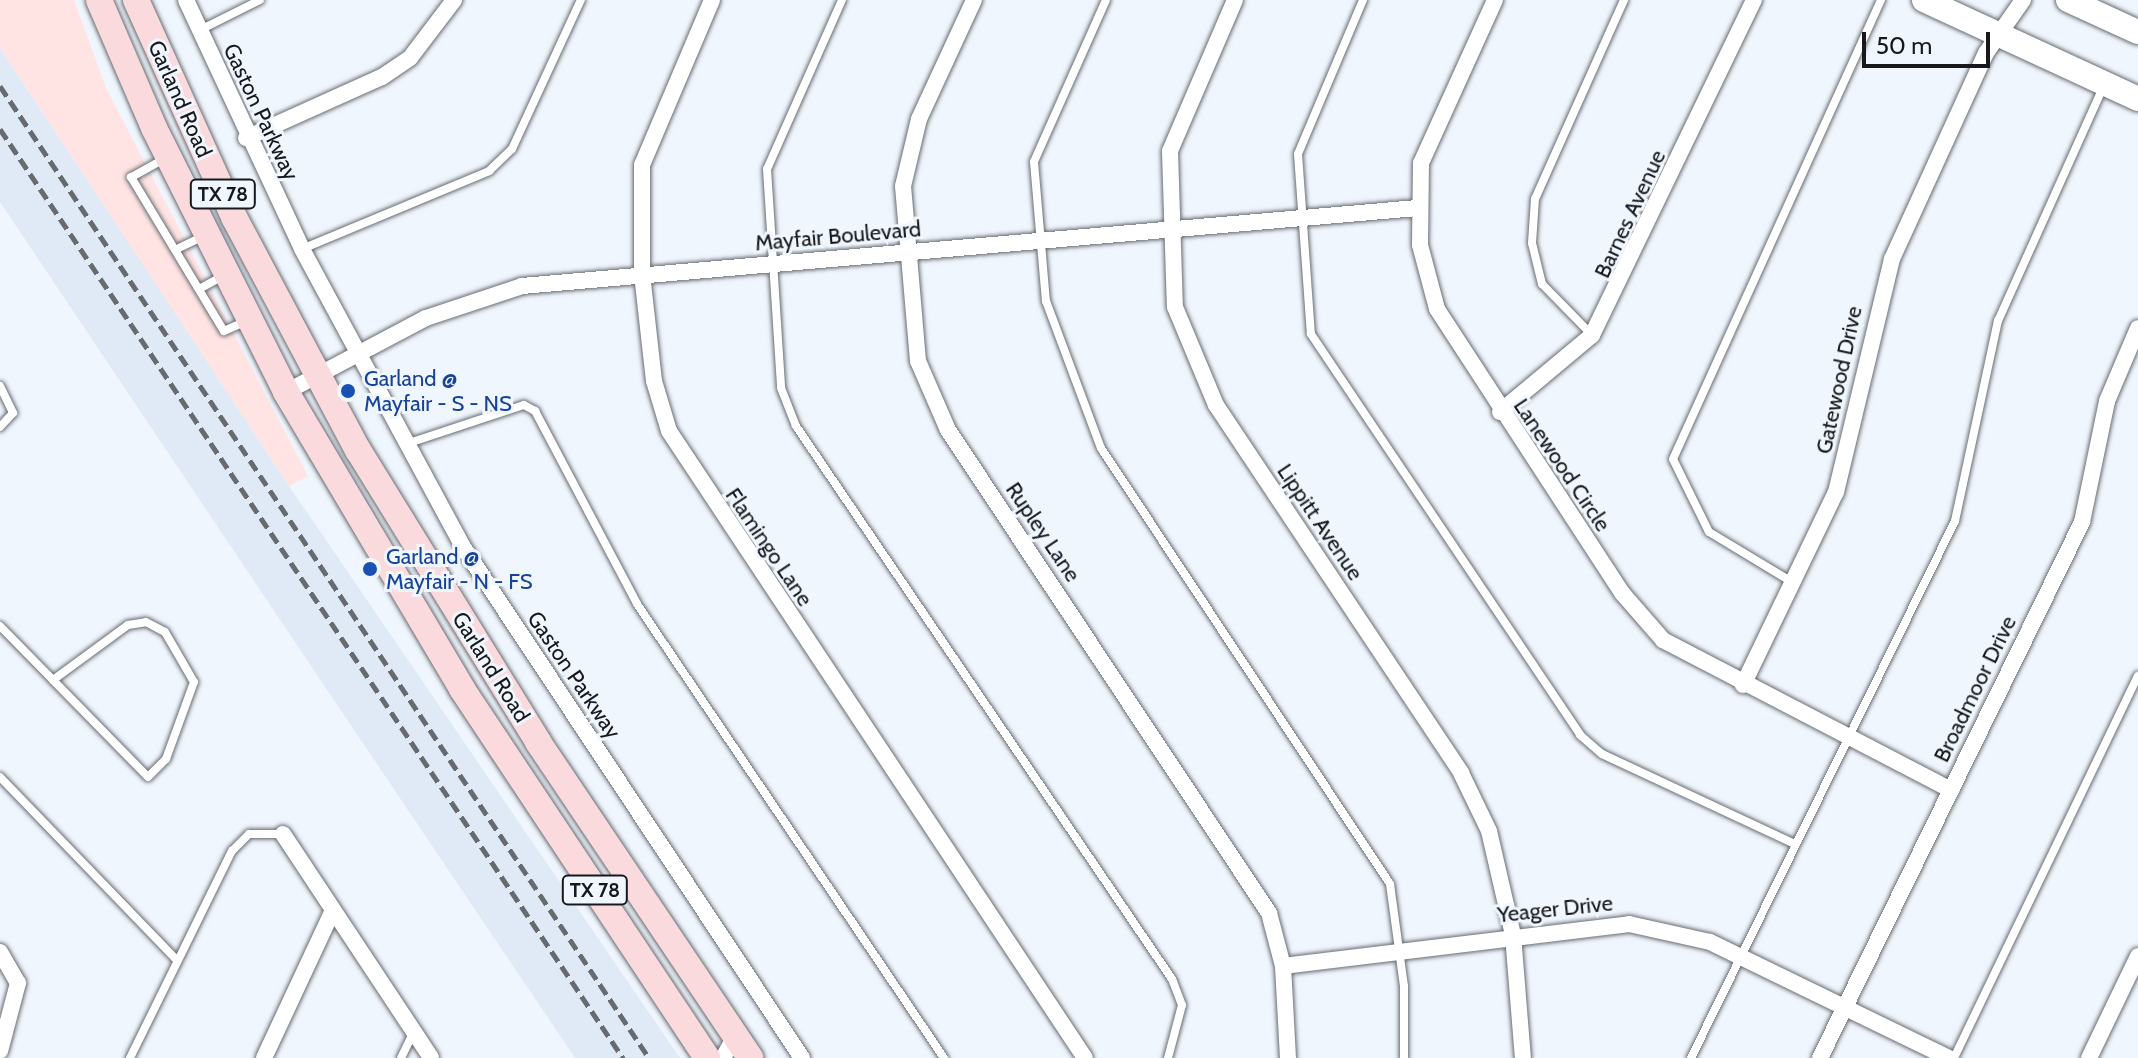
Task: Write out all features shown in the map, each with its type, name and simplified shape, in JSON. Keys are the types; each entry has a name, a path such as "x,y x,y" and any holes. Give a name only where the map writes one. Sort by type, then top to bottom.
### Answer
{"main road":[{"name":"Garland Road","path":"99,0 168,157 286,392 508,761 707,1058"},
{"name":"Garland Road","path":"136,0 235,219 317,374 538,742 729,1047 750,1058"},
{"path":"1924,0 2138,99"},
{"path":"2068,0 2138,32"},
{"path":"508,761 538,742"}],"street":[{"name":"Gaston Parkway","path":"186,0 246,138 302,249 463,547 802,1058"},
{"path":"246,138 382,77 410,58 454,0"},
{"name":"Flamingo Lane","path":"712,0 642,165 642,274 654,381 684,458 1085,1058"},
{"name":"Rupley Lane","path":"974,0 909,151 906,252 929,396 1254,884 1283,966 1288,1058"},
{"name":"Lippitt Avenue","path":"1235,0 1170,151 1169,227 1175,307 1193,363 1461,773 1489,831 1513,935 1523,1058"},
{"name":"Lanewood Circle","path":"1495,0 1424,155 1417,208 1437,309 1500,412 1642,620 1686,656 1951,790"},
{"name":"Barnes Avenue","path":"1500,412 1592,335 1754,0"},
{"name":"Gatewood Drive","path":"1743,685 1847,455 1861,366 1892,259 1998,35 2023,0"},
{"name":"Mayfair Boulevard","path":"286,392 355,352 484,295 642,274 1417,208"},
{"name":"Broadmoor Drive","path":"1820,1058 2082,522 2107,401 2138,328"},
{"path":"283,834 431,1058"},
{"path":"264,1058 333,910"},
{"name":"Yeager Drive","path":"1283,966 1513,935 1629,924 1742,955 1951,1058"},
{"path":"0,952 18,983 0,1051"},
{"path":"2089,1058 2138,956"}],"lane":[{"path":"199,30 260,0"},
{"path":"302,249 489,171 512,149 581,0"},
{"path":"842,0 767,169 781,388 796,426 1172,979 1182,1005 1168,1058"},
{"path":"1106,0 1034,162 1038,240 1046,301 1086,422 1377,859 1390,884 1400,951 1404,1058"},
{"path":"1363,0 1302,132 1298,217 1311,334 1580,735 1602,754 1795,844"},
{"path":"1592,335 1542,284 1532,243 1535,199 1624,0"},
{"path":"1792,582 1709,532 1673,459 1881,0"},
{"path":"1691,1058 1955,521 1998,321 2105,84"},
{"path":"168,157 131,177 179,248 224,331 249,320"},
{"path":"179,248 207,235"},
{"path":"201,288 226,274"},
{"path":"0,386 13,413 0,427"},
{"path":"406,444 524,405 535,411 637,604 944,1058"},
{"path":"0,626 148,777 166,759 194,682 165,632 146,622 128,625 53,680"},
{"path":"1951,1058 2138,676"},
{"path":"0,777 176,959"},
{"path":"130,1058 176,959 240,841 283,834"},
{"path":"401,1058 414,1032"}],"shaded area":[{"path":"0,0 74,0 106,88 308,476 289,486 0,48"},
{"path":"0,48 289,486 680,1058 575,1058 317,675 0,202"}],"railway":[{"path":"0,86 649,1058"},
{"path":"0,129 623,1058"}],"place":[{"name":"Garland @ Mayfair - S - NS","path":"348,391"},
{"name":"Garland @ Mayfair - N - FS","path":"370,569"}]}
